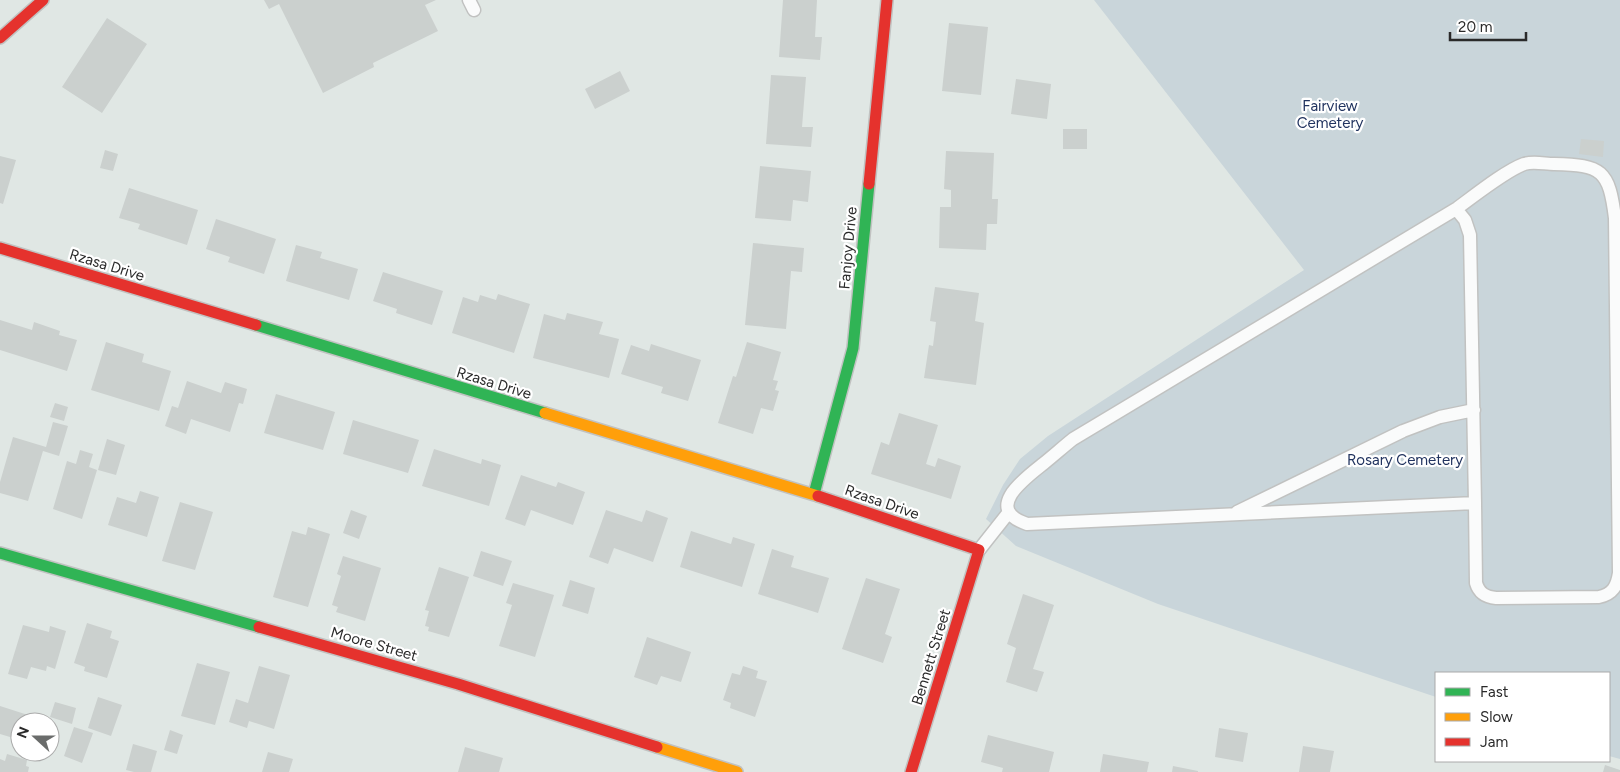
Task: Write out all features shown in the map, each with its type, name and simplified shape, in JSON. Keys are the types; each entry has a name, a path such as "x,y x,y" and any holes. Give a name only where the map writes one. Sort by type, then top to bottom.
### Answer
{"street":[{"path":"0,38 43,0"},
{"name":"Fanjoy Drive","path":"814,494 854,348 887,0"},
{"name":"Rzasa Drive","path":"0,248 814,494 979,550"},
{"name":"Bennett Street","path":"912,772 979,550"},
{"name":"Moore Street","path":"0,554 458,684 737,772"}],"lane":[{"path":"979,550 1009,512 1008,500 1018,484 1073,439 1456,208 1526,163 1578,165 1590,167 1600,172 1607,181 1612,197 1615,218 1619,573 1618,582 1614,590 1608,595 1599,597 1489,598 1478,590 1476,583 1470,235 1465,220 1456,208"},
{"path":"1232,514 1402,431 1440,417 1474,410"},
{"path":"1009,512 1019,521 1027,524 1475,503"}],"green space":[{"name":"Rosary Cemetery","path":"1094,0 1620,0 1620,759 1610,756 1610,672 1435,672 1435,697 1158,604 1016,546 986,519 1003,485 1020,459 1048,436 1304,270"}],"building":[{"path":"264,0 436,0 425,5 438,31 373,63 374,67 323,93 279,4 269,9"},
{"path":"783,0 817,0 815,37 822,37 820,60 779,57"},
{"path":"107,18 147,44 102,113 62,87"},
{"path":"949,23 988,27 981,95 942,91"},
{"path":"620,71 630,91 595,109 585,89"},
{"path":"771,75 806,77 802,127 813,127 811,147 766,144"},
{"path":"1016,79 1051,84 1047,119 1011,114"},
{"path":"1063,129 1087,129 1087,149 1063,149"},
{"path":"1581,139 1604,141 1603,157 1579,154"},
{"path":"105,150 118,154 113,171 100,168"},
{"path":"946,151 994,153 992,199 998,199 997,224 987,224 986,250 939,248 940,207 951,207 951,190 944,189"},
{"path":"0,156 16,160 3,204 0,203"},
{"path":"760,166 811,171 808,202 793,200 791,221 755,218"},
{"path":"129,188 198,210 187,245 138,229 140,224 119,218"},
{"path":"216,219 276,239 264,274 228,262 230,257 206,249"},
{"path":"753,243 804,248 802,272 791,271 786,329 745,325"},
{"path":"296,245 322,252 320,258 358,269 349,300 286,281"},
{"path":"383,272 443,291 432,325 396,313 397,309 373,301"},
{"path":"935,287 979,293 975,321 984,323 976,385 924,378 929,345 933,346 936,322 930,321"},
{"path":"498,294 530,304 514,353 452,333 463,297 478,302 480,295 496,300"},
{"path":"567,313 603,322 599,334 619,339 609,378 533,358 544,314 565,320"},
{"path":"0,320 32,330 34,322 60,331 59,335 77,340 67,371 0,350"},
{"path":"106,342 144,354 142,362 171,371 159,411 91,390"},
{"path":"747,342 781,352 773,380 778,381 775,390 779,391 773,411 761,408 753,434 718,423 733,376 736,377"},
{"path":"651,344 701,360 688,401 661,393 663,387 621,374 631,345 649,351"},
{"path":"187,381 221,393 225,382 247,389 243,404 239,403 230,432 191,419 186,434 165,426 172,406 178,408"},
{"path":"276,394 335,412 323,450 264,433"},
{"path":"55,403 68,407 64,421 50,417"},
{"path":"899,413 938,425 926,464 935,467 938,458 961,466 951,499 871,474 881,442 889,445"},
{"path":"353,420 419,440 408,473 343,454"},
{"path":"53,422 68,426 59,456 43,451 28,501 0,493 0,482 13,437 46,447"},
{"path":"107,439 125,445 116,475 98,470"},
{"path":"434,449 481,464 482,459 501,465 489,506 422,486"},
{"path":"80,450 93,454 89,467 97,470 82,519 53,509 67,461 76,464"},
{"path":"521,475 556,487 558,482 585,492 573,525 531,510 525,526 505,519"},
{"path":"140,491 159,497 147,537 108,525 117,497 136,503"},
{"path":"180,502 213,512 195,570 162,561"},
{"path":"351,510 367,516 359,539 343,533"},
{"path":"606,510 642,522 646,510 668,518 653,562 614,548 608,564 589,557"},
{"path":"308,527 330,534 308,607 273,597 292,531 306,535"},
{"path":"691,531 731,544 733,537 755,544 742,587 680,567"},
{"path":"772,549 794,556 791,567 829,578 818,613 758,594"},
{"path":"481,551 512,561 503,586 473,576"},
{"path":"343,556 381,568 365,621 336,612 338,607 332,605 341,576 337,574"},
{"path":"439,567 469,577 449,637 428,631 429,627 425,626 429,611 425,610"},
{"path":"866,578 900,589 885,634 892,637 883,663 842,649"},
{"path":"570,580 595,588 588,614 562,606"},
{"path":"513,583 554,595 535,657 499,646 512,605 506,603"},
{"path":"1023,594 1054,605 1033,669 1044,672 1037,692 1006,682 1016,648 1007,644"},
{"path":"87,623 112,631 110,638 119,641 107,678 84,671 85,667 74,663"},
{"path":"23,625 49,632 50,626 66,631 55,669 47,666 46,671 31,667 27,679 8,674"},
{"path":"647,637 691,652 681,682 661,676 657,685 634,677"},
{"path":"197,663 230,672 215,725 181,716"},
{"path":"259,666 290,675 274,729 249,721 247,728 229,722 236,699 248,703"},
{"path":"743,666 758,671 756,678 767,681 755,717 730,708 731,703 723,700 732,673 740,675"},
{"path":"98,697 122,705 111,736 88,728"},
{"path":"55,702 76,708 72,724 60,720 60,712 52,712"},
{"path":"0,706 19,712 10,712 10,737 0,734"},
{"path":"74,727 93,733 82,763 64,756"},
{"path":"1219,728 1248,733 1243,762 1215,757"},
{"path":"170,730 183,735 177,754 164,750"},
{"path":"988,735 1054,752 1049,772 1002,772 1003,768 981,762"},
{"path":"133,744 157,751 151,772 126,770"},
{"path":"1303,746 1334,751 1330,772 1299,772"},
{"path":"465,747 503,758 499,772 458,772"},
{"path":"268,752 293,759 289,772 262,772"},
{"path":"7,754 10,755 10,762 27,762 26,766 29,767 28,772 0,772 0,759 5,761"},
{"path":"1103,754 1149,762 1147,772 1100,772"},
{"path":"1605,765 1620,770 1620,772 1603,772"},
{"path":"1173,766 1198,771 1198,772 1172,772"}],"traffic: fast":[{"path":"814,494 853,348 869,184"},
{"path":"256,325 545,413"},
{"path":"0,553 259,627"}],"traffic: slow":[{"path":"545,413 818,496"},
{"path":"657,747 737,772"}],"traffic: jam":[{"path":"0,38 43,0"},
{"path":"869,184 887,0"},
{"path":"0,248 256,325"},
{"path":"818,496 979,550 911,772"},
{"path":"259,627 458,684 657,747"}],"park label":[{"name":"Fairview Cemetery","path":"1330,114"}]}
